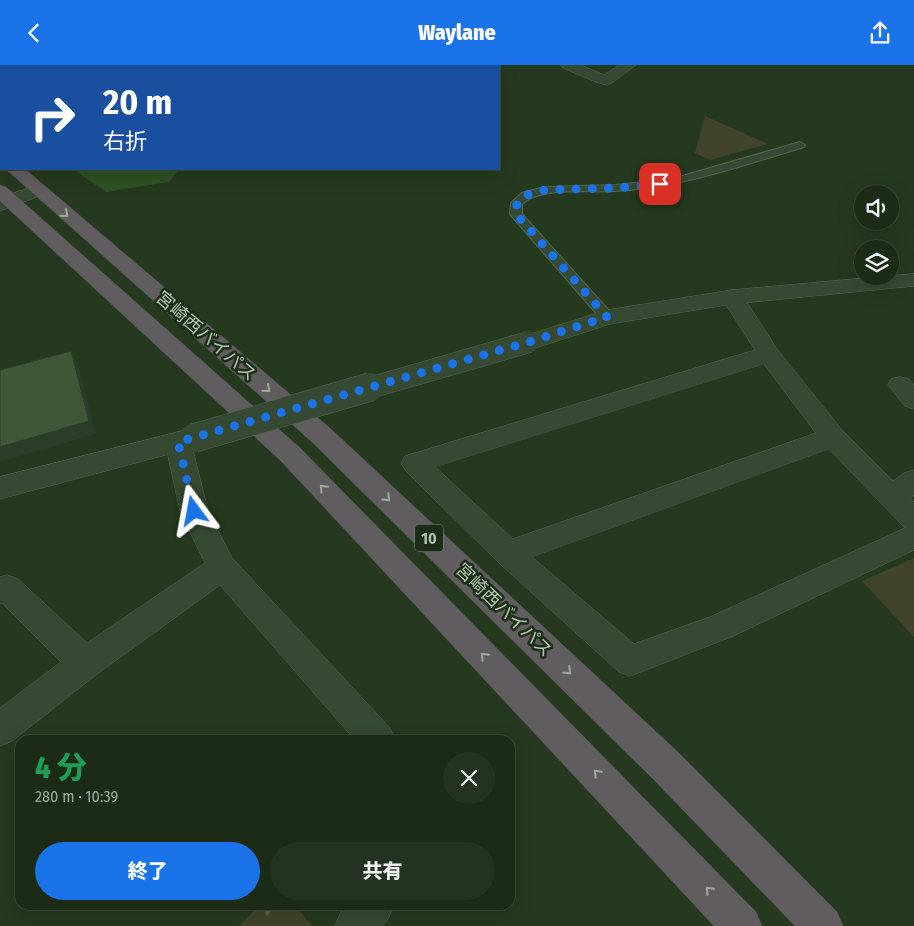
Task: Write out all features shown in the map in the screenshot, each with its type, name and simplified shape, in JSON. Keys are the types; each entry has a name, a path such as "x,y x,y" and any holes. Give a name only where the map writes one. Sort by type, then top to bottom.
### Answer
{"highway":[{"name":"宮崎西バイパス","path":"8,187 38,190 322,436 661,761 823,926"},
{"name":"宮崎西バイパス","path":"8,187 290,454 742,926"}],"street":[{"path":"568,65 601,79 607,79 629,65"},
{"path":"0,488 186,440 529,342 607,317 732,297 914,281"},
{"path":"732,297 769,354 833,437 914,520"},
{"path":"769,354 414,463 508,553 630,661 720,627 914,537"},
{"path":"508,553 833,437"},
{"path":"186,440 194,511 222,567 373,735"},
{"path":"891,497 914,480"},
{"path":"0,729 85,663 222,567"},
{"path":"0,590 7,588 85,663"},
{"path":"355,926 369,910"}],"lane":[{"path":"607,317 516,214 517,203 526,195 545,190 616,188 674,182 800,145"}],"path":[{"path":"266,914 270,910"}],"shaded area":[{"path":"705,116 768,144 710,160 695,153"},
{"path":"74,170 178,170 169,182 106,192"},
{"path":"914,558 914,637 862,581"},
{"path":"255,910 299,910 312,926 239,926"}],"building":[{"path":"71,351 89,421 0,447 0,370"}],"route":[{"path":"194,511 178,442 529,342 607,317 516,214 517,203 526,195 545,190 616,188 660,184"}]}
